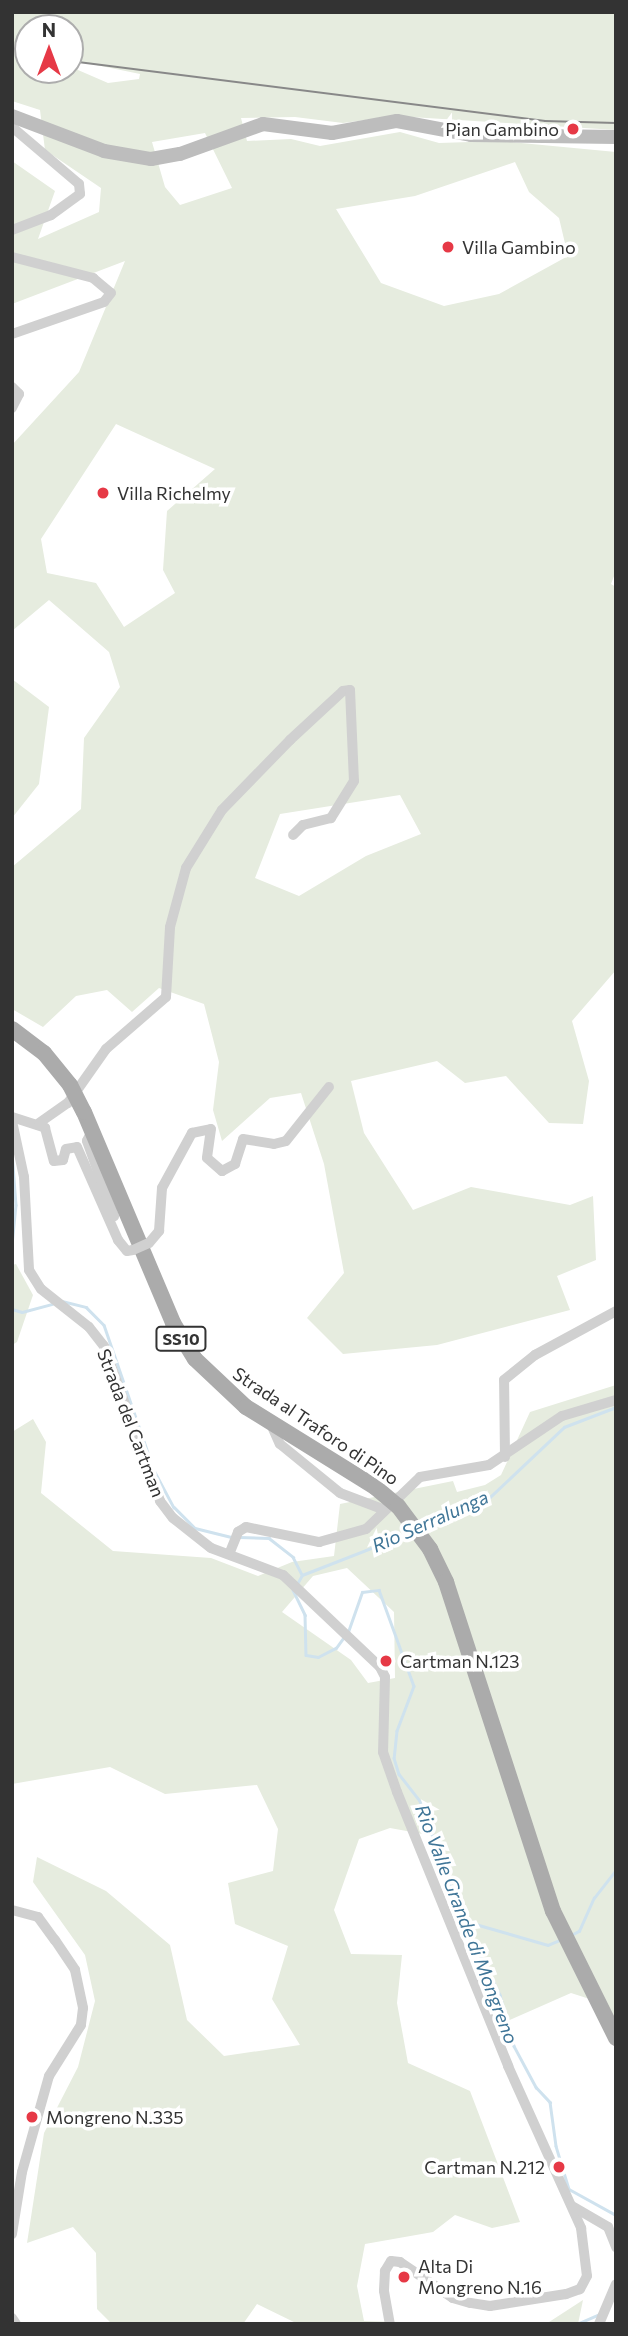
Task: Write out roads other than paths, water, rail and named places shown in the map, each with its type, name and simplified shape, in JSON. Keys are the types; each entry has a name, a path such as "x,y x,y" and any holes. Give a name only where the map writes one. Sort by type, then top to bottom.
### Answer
{"main road":[{"name":"Strada al Traforo di Pino","path":"12,1029 44,1053 70,1085 183,1342 228,1393 375,1487 398,1506 430,1549 446,1583 553,1910 616,2038"}],"street":[{"path":"12,116 104,151 151,159 180,154 264,124 332,133 397,121 471,135 616,137"},
{"path":"12,127 79,184 80,194 51,215 12,230"},
{"path":"12,257 93,278 111,293 104,302 12,334"},
{"path":"12,387 19,394 12,408"},
{"path":"39,1123 68,1102 106,1049 166,997 171,921 186,868 222,810 290,740 343,691 350,690 355,781 331,818 303,825 293,835"},
{"path":"12,1119 39,1123 46,1128 54,1161 63,1160 69,1148 80,1151 118,1240 127,1251 149,1243 159,1231 162,1188 192,1133 211,1129 207,1158 221,1172 235,1164 245,1138 274,1144 286,1141 329,1087"},
{"name":"Strada del Cartman","path":"12,1119 24,1177 29,1270 41,1289 62,1309 89,1326 104,1346 160,1501 173,1518 211,1548 234,1542 246,1527 333,1541 366,1529 419,1478 489,1465 505,1457 553,1420 616,1399"},
{"path":"92,1131 87,1141 111,1200 118,1240"},
{"path":"505,1457 504,1380 535,1355 616,1311"},
{"path":"270,1422 280,1444 340,1493 385,1510"},
{"name":"Strada del Cartman","path":"234,1542 289,1581 380,1667 385,1677 383,1752 508,2066 572,2206 589,2266 580,2289 480,2304 453,2298 400,2262 391,2261 385,2271 384,2291 390,2324"},
{"path":"12,1910 38,1917 55,1940 75,1970 83,2008 81,2025 49,2076 22,2172 12,2234"},
{"path":"572,2206 608,2227 616,2247"},
{"path":"600,2323 606,2302 616,2284"},
{"path":"12,2318 16,2324"}],"waterway":[{"name":"Rio Valle Grande di Mongreno","path":"12,1152 16,1205 12,1245"},
{"name":"Rio Valle Grande di Mongreno","path":"62,1301 86,1307 104,1325 149,1456"},
{"name":"Rio Valle Grande di Mongreno","path":"12,1309 22,1312 52,1304"},
{"name":"Rio Serralunga","path":"423,1529 489,1498 564,1427 616,1407"},
{"name":"Rio Valle Grande di Mongreno","path":"155,1472 174,1507 195,1528 232,1537"},
{"name":"Rio Serralunga","path":"302,1575 410,1533"},
{"name":"Rio Valle Grande di Mongreno","path":"239,1537 269,1538 293,1557 302,1575"},
{"name":"Rio Valle Grande di Mongreno","path":"297,1584 302,1575"},
{"name":"Rio Valle Grande di Mongreno","path":"293,1590 305,1615 306,1655 318,1657 336,1648 344,1637"},
{"name":"Rio Valle Grande di Mongreno","path":"348,1632 362,1592 379,1590 414,1686 397,1731 394,1758 399,1774 420,1801 463,1921 500,1995 514,2046 536,2087 550,2102 556,2146 569,2189 616,2215"},
{"path":"571,1935 579,1931 594,1898 616,1870"},
{"path":"465,1921 548,1945 562,1939"},
{"name":"Rio Valle Grande di Mongreno","path":"577,2324 599,2314"}],"tram line":[{"path":"84,63 545,121 616,123"}],"place":[{"name":"Pian Gambino","path":"573,129"},
{"name":"Villa Gambino","path":"448,247"},
{"name":"Villa Richelmy","path":"103,493"},
{"name":"Cartman N.123","path":"386,1661"},
{"name":"Mongreno N.335","path":"32,2117"},
{"name":"Cartman N.212","path":"559,2167"},
{"name":"Alta Di Mongreno N.16","path":"404,2277"}]}
